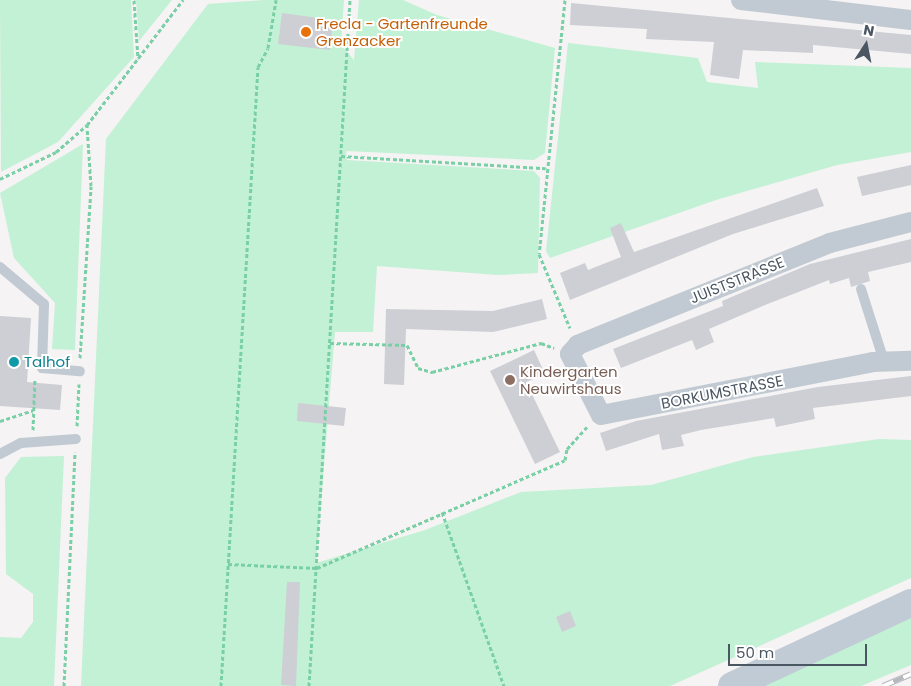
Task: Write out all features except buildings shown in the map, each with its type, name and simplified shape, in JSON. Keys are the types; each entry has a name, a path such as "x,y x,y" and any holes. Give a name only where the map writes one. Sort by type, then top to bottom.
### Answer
{"main road":[{"path":"732,686 911,603"}],"street":[{"path":"741,0 911,20"},
{"name":"JUISTSTRASSE","path":"574,350 830,243 911,222"},
{"path":"574,350 595,420"},
{"name":"BORKUMSTRASSE","path":"595,420 884,361 911,361"}],"lane":[{"path":"0,267 44,304 42,368 80,371"},
{"path":"861,289 884,361"},
{"path":"0,454 21,443 76,439"}],"path":[{"path":"134,0 138,61"},
{"path":"0,179 56,152 87,125 183,0"},
{"path":"221,686 258,67 268,48 276,0"},
{"path":"309,686 350,0"},
{"path":"565,0 546,168 539,254 574,350"},
{"path":"64,686 91,186 87,125"},
{"path":"341,156 546,168"},
{"path":"330,343 407,345 418,368 432,372 541,343 574,350"},
{"path":"33,443 34,380 42,368"},
{"path":"0,421 33,410"},
{"path":"228,564 317,568 565,460 567,449 595,420"},
{"path":"442,512 504,686"}],"green space":[{"path":"0,0 131,0 134,57 58,142 1,172"},
{"path":"136,0 172,0 139,41"},
{"path":"263,0 344,0 341,45 354,60 359,0 403,0 437,15 555,48 545,153 534,160 346,151 347,160 534,171 540,178 538,273 498,275 377,266 373,332 335,332 316,563 425,530 521,492 651,485 753,457 879,439 911,440 911,578 670,686 81,686 106,139 208,4"},
{"path":"568,43 698,58 707,82 758,88 755,62 911,68 911,152 837,165 716,200 550,258 546,251"},
{"path":"83,144 75,350 52,349 55,303 14,258 0,193"},
{"path":"64,456 54,686 0,686 0,637 21,638 33,622 33,594 6,574 5,478 21,457"},
{"path":"911,618 911,665 861,686 762,686"}],"railway":[{"path":"883,686 911,674"}],"place":[{"name":"Frecla - Gartenfreunde Grenzacker","path":"306,32"},
{"name":"Talhof","path":"14,362"},
{"name":"Kindergarten Neuwirtshaus","path":"510,380"}]}
